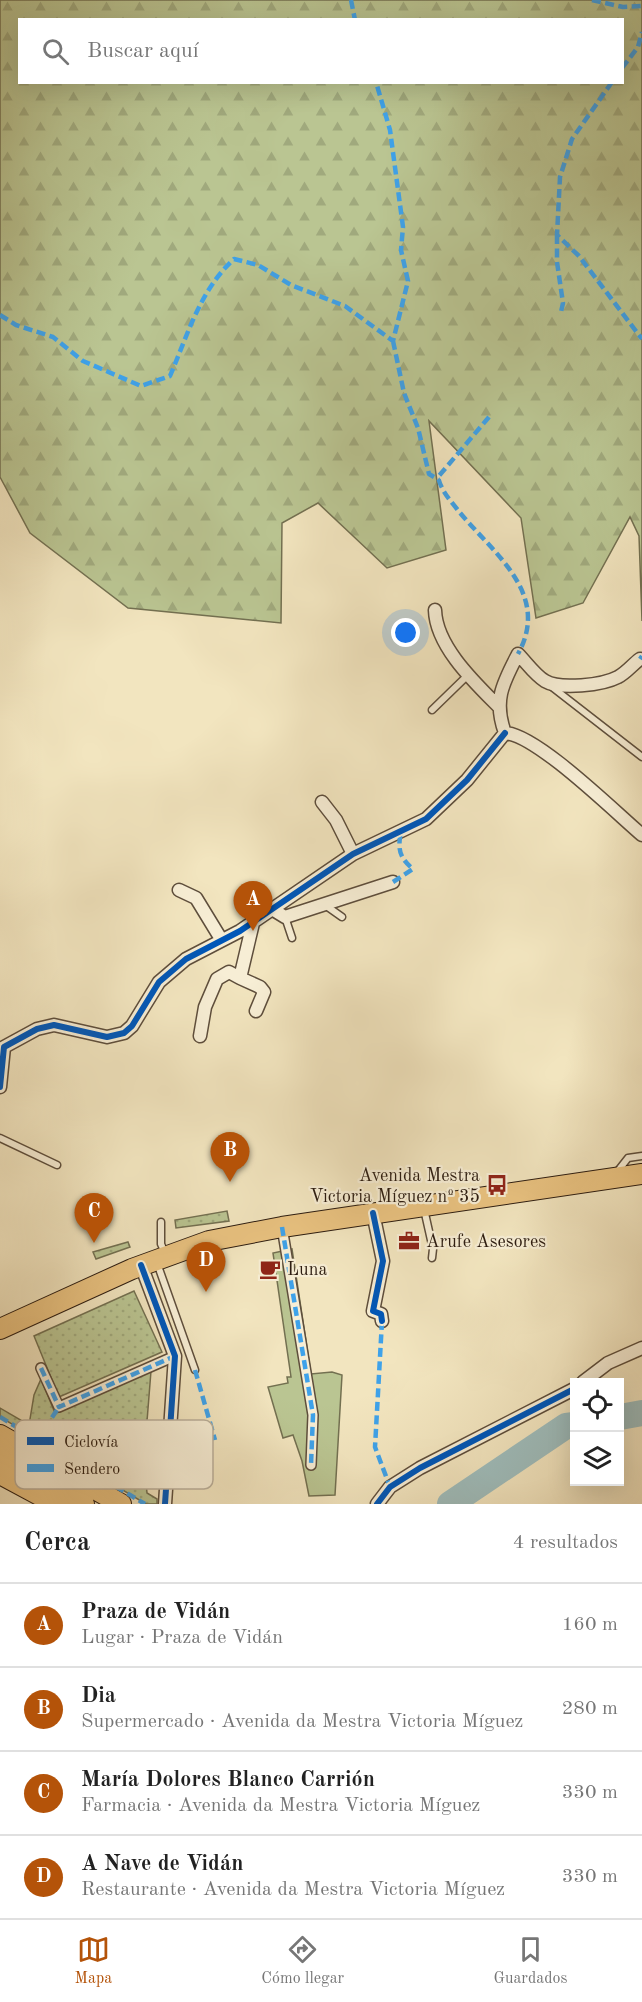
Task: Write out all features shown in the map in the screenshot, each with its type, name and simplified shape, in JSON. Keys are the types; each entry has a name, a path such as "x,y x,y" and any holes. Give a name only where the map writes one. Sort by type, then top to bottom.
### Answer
{"main road":[{"path":"0,1329 154,1260 209,1241 282,1227 642,1174"},
{"path":"0,1435 15,1444"},
{"path":"0,1455 15,1463"},
{"path":"0,1474 15,1482"},
{"path":"28,1489 56,1504"},
{"path":"60,1489 84,1504"},
{"path":"64,1489 97,1504"},
{"path":"95,1489 121,1504"}],"street":[{"path":"435,610 435,620 442,637 469,675 498,706"},
{"path":"505,734 498,706 503,686 518,654 545,681 569,685 606,682 619,676 639,659"},
{"path":"505,734 524,739 559,764 642,835"},
{"path":"0,1087 1,1048 37,1029 54,1025 107,1037 124,1033 132,1026 159,982 186,959 253,923 352,854 426,819 467,780 505,734"},
{"path":"322,802 336,820 352,854"},
{"path":"272,909 285,917 393,882"},
{"path":"178,890 196,898 221,939"},
{"path":"240,978 253,923"},
{"path":"200,1036 205,1007 217,979 229,972 260,987 264,992 256,1011"},
{"path":"373,1213 383,1261 373,1311 381,1314 382,1321"},
{"path":"282,1227 313,1415 311,1465"},
{"path":"154,1260 175,1356 171,1420"},
{"path":"589,1378 608,1363 642,1348"},
{"path":"41,1368 59,1407 175,1356"},
{"path":"377,1504 390,1487 420,1468 570,1391"},
{"path":"165,1504 166,1489"}],"lane":[{"path":"432,710 469,675"},
{"path":"545,681 642,757"},
{"path":"325,904 342,917"},
{"path":"285,917 292,938"},
{"path":"0,1138 57,1165"},
{"path":"612,1178 628,1158 642,1156"},
{"path":"423,1206 433,1250 432,1258"},
{"path":"162,1222 162,1244 154,1260 190,1344 195,1370"}],"green space":[{"path":"0,0 642,0 642,621 639,536 630,517 583,603 536,618 521,518 429,421 446,550 387,568 318,503 282,523 281,623 128,608 30,533 0,477"},
{"path":"227,1211 229,1221 176,1228 175,1220"},
{"path":"128,1242 130,1247 96,1259 93,1252"},
{"path":"292,1249 311,1374 332,1372 342,1375 335,1495 309,1496 302,1461 293,1435 283,1438 268,1387 288,1383 287,1377 291,1377 273,1253"},
{"path":"134,1291 162,1352 59,1397 34,1336"},
{"path":"151,1371 147,1420 30,1420 34,1395 41,1379 55,1413"},
{"path":"0,1408 20,1420 15,1420 15,1426 0,1417"},
{"path":"121,1489 147,1489 147,1493 157,1499 157,1504 146,1504"}],"waterway":[{"path":"624,1416 642,1413"},
{"path":"450,1504 570,1426"}],"marked path":[{"path":"351,0 355,18"},
{"path":"592,0 623,7 642,6"},
{"path":"624,65 638,47 642,32"},
{"path":"0,315 16,325 53,337 83,361 141,386 170,376 189,329 212,284 234,259 258,265 291,285 345,306 393,341 408,281 401,250 403,227 390,130 377,84"},
{"path":"611,84 572,139 560,177 557,235 579,256 642,339"},
{"path":"557,235 557,262 563,303 561,312"},
{"path":"393,341 404,393 418,428 429,474 439,480"},
{"path":"489,417 438,477 448,498 500,557 523,592 528,611 527,632 518,654"},
{"path":"393,882 413,869 400,852 401,830"},
{"path":"282,1227 313,1415 311,1465"},
{"path":"382,1321 375,1447 390,1487"},
{"path":"41,1368 59,1407 175,1356"},
{"path":"195,1370 209,1420"},
{"path":"50,1420 59,1407"},
{"path":"0,1417 15,1426"},
{"path":"213,1433 215,1440"},
{"path":"120,1489 145,1504"}],"cycle path":[{"path":"0,1087 4,1047 37,1029 54,1025 107,1037 124,1033 132,1026 159,982 186,959 240,931 353,854 426,819 467,780 505,733"},
{"path":"373,1213 383,1261 373,1311 381,1314 382,1321"},
{"path":"141,1265 175,1356 171,1420"},
{"path":"377,1504 390,1487 420,1468 570,1391"},
{"path":"165,1504 166,1489"}],"place":[{"name":"Praza de Vidán","path":"253,931"},
{"name":"Dia","path":"230,1182"},
{"name":"Avenida Mestra Victoria Míguez nº 35","path":"497,1185"},
{"name":"Arufe Asesores","path":"409,1241"},
{"name":"María Dolores Blanco Carrión","path":"94,1243"},
{"name":"Luna","path":"270,1269"},
{"name":"A Nave de Vidán","path":"206,1292"}]}
